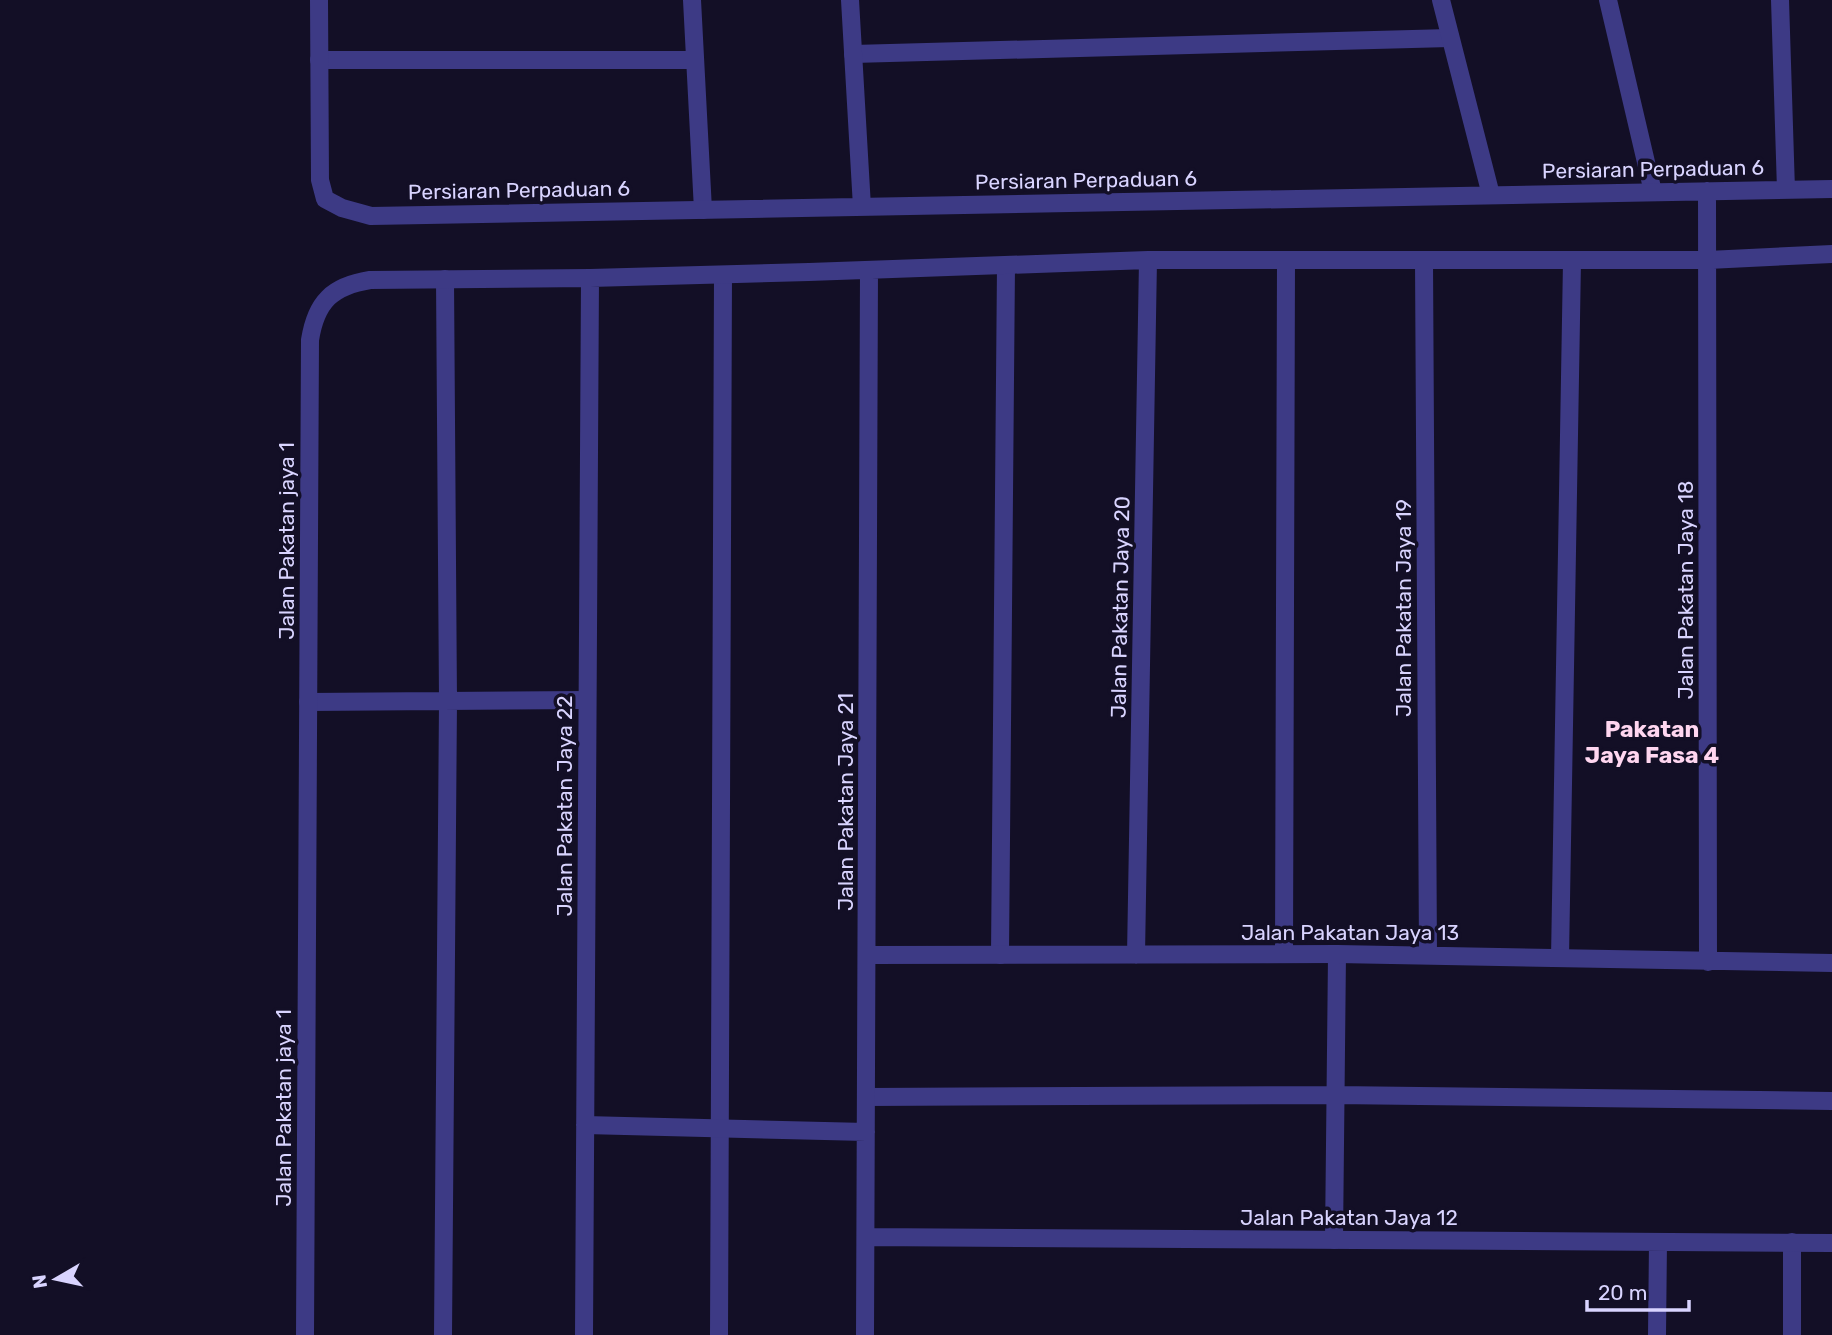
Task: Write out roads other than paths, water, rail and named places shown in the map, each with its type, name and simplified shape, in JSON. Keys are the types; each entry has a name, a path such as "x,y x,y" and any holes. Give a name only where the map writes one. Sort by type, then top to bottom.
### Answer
{"street":[{"path":"319,0 319,60 695,60"},
{"path":"692,0 703,210"},
{"path":"850,0 862,207"},
{"path":"1441,0 1491,195"},
{"path":"1608,0 1653,192"},
{"path":"1780,0 1786,190"},
{"path":"853,54 1450,38"},
{"name":"Persiaran Perpaduan 6","path":"319,60 320,180 325,199 342,208 371,215 1832,190"},
{"name":"Jalan Pakatan Jaya 18","path":"1707,191 1708,962"},
{"name":"Jalan Pakatan jaya 1","path":"305,1335 310,340 313,321 322,304 335,291 352,282 370,279 723,275 1148,260 1708,260 1832,254"},
{"name":"Jalan Pakatan Jaya 20","path":"1136,955 1148,260"},
{"path":"1284,954 1286,261"},
{"name":"Jalan Pakatan Jaya 19","path":"1424,261 1428,955"},
{"path":"1560,958 1572,261"},
{"path":"1000,955 1006,265"},
{"name":"Jalan Pakatan Jaya 21","path":"865,1335 869,270"},
{"path":"719,1335 723,275"},
{"name":"Jalan Pakatan Jaya 22","path":"583,1335 590,278"},
{"path":"443,1335 448,701 445,279"},
{"path":"308,702 587,700"},
{"path":"1334,1240 1337,954"},
{"name":"Jalan Pakatan Jaya 13","path":"867,955 1337,954 1832,963"},
{"path":"866,1097 1335,1095 1832,1101"},
{"path":"585,1125 866,1132"},
{"name":"Jalan Pakatan Jaya 12","path":"866,1237 1832,1243"},
{"path":"1657,1335 1658,1241"},
{"path":"1792,1242 1792,1335"}],"district":[{"name":"Pakatan Jaya Fasa 4","path":"1652,742"}]}
